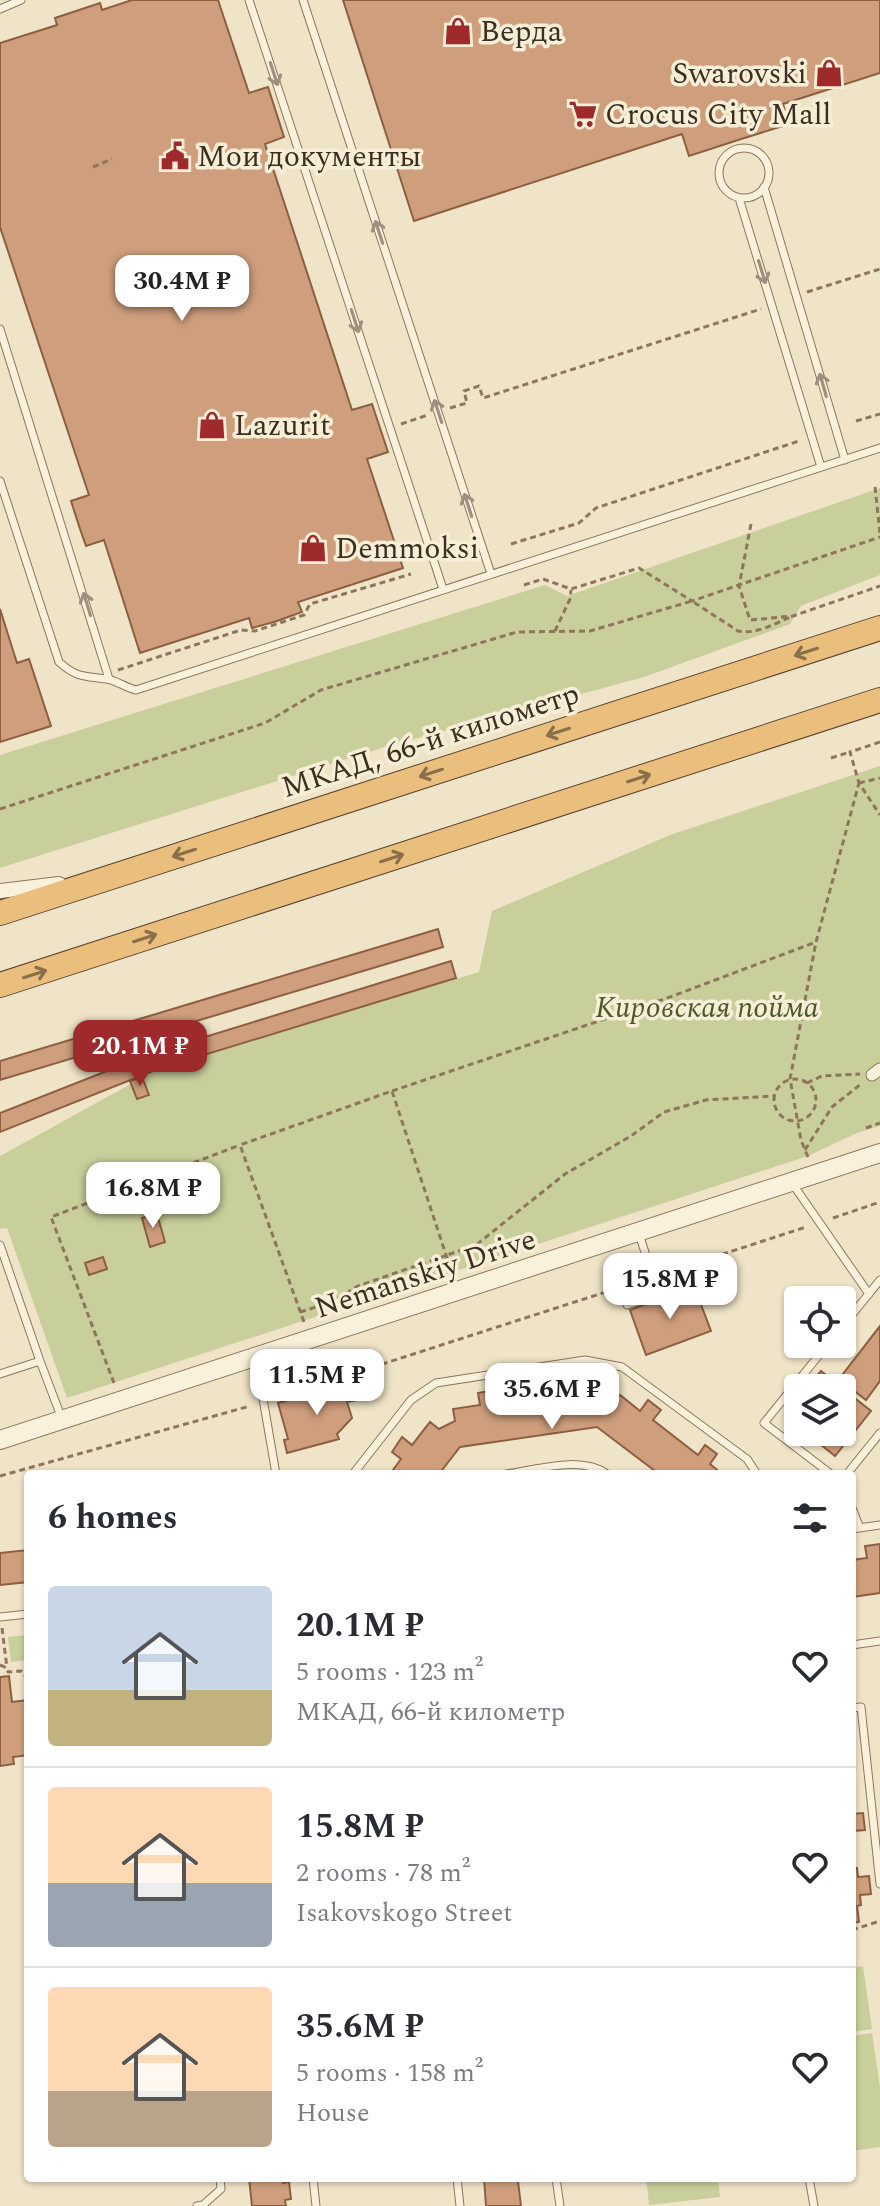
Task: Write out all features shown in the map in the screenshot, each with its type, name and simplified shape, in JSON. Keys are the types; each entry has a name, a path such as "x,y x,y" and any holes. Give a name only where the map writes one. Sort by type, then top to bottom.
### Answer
{"highway":[{"name":"МКАД, 66-й километр","path":"0,913 880,628"},
{"path":"0,985 880,700"}],"street":[{"path":"0,891 115,875"},
{"name":"Nemanskiy Drive","path":"0,1440 880,1153"}],"lane":[{"path":"0,9 21,0"},
{"path":"249,0 443,589"},
{"path":"303,0 491,574"},
{"path":"739,198 752,197 764,187 769,172 765,160 749,149 736,150 722,162 719,175 723,187 739,198 821,467"},
{"path":"764,187 845,460"},
{"path":"0,329 109,679"},
{"path":"0,481 59,662 72,674 109,679 120,687 136,690 880,448"},
{"path":"790,1181 869,1294"},
{"path":"638,1232 659,1295"},
{"path":"0,1245 62,1420"},
{"path":"856,1310 880,1280"},
{"path":"627,1305 695,1283"},
{"path":"255,1356 275,1470"},
{"path":"817,1358 764,1423 826,1470"},
{"path":"356,1470 411,1400 436,1383 585,1360 622,1367 747,1459 754,1470"},
{"path":"0,1374 40,1361"},
{"path":"850,1470 880,1433"},
{"path":"533,1470 573,1464 601,1470"},
{"path":"856,1528 880,1525"},
{"path":"0,1617 24,1614"},
{"path":"856,1644 880,1641"},
{"path":"856,1708 861,1707 880,1884"},
{"path":"197,2206 203,2205 221,2189 220,2182"},
{"path":"313,2182 316,2206"},
{"path":"457,2182 460,2206"},
{"path":"557,2182 560,2206"},
{"path":"810,2182 814,2206"}],"path":[{"path":"93,167 112,159"},
{"path":"801,309 812,305 807,292 880,269"},
{"path":"391,428 467,403 464,391 479,386 483,398 761,308 765,321 775,317"},
{"path":"856,421 880,414"},
{"path":"511,544 579,523 596,508 805,439"},
{"path":"0,809 265,723 321,690 517,632 590,631 739,586 880,535 875,487"},
{"path":"751,524 739,586 750,620 793,616"},
{"path":"524,585 543,579 571,589 639,568 745,633 880,586"},
{"path":"118,670 241,630 255,631 304,615 310,604 411,574"},
{"path":"555,631 570,599 571,589"},
{"path":"831,758 880,742"},
{"path":"850,752 859,783 880,815"},
{"path":"859,783 880,778"},
{"path":"801,1140 790,1079 816,942 859,783"},
{"path":"120,1401 51,1217 240,1145 670,997 816,942"},
{"path":"807,1083 816,1096 816,1105 807,1118 791,1121 777,1112 774,1096 777,1088 790,1079 807,1083 822,1076 876,1072"},
{"path":"805,1150 832,1107 876,1072"},
{"path":"392,1091 459,1292"},
{"path":"300,1312 332,1302 358,1286 476,1245 565,1174 631,1136 664,1112 706,1100 774,1096"},
{"path":"866,1128 880,1123"},
{"path":"240,1145 310,1339"},
{"path":"0,1476 263,1402 880,1202"},
{"path":"0,1617 8,1672 21,1671 24,1675"},
{"path":"0,1665 7,1668"},
{"path":"856,1929 880,1921"}],"green space":[{"path":"880,488 880,575 801,606 790,624 644,677 385,747 0,868 0,755 545,585 567,596"},
{"name":"Кировская пойма","path":"880,766 880,1126 808,1156 67,1398 7,1228 0,1229 0,1156 158,1069 479,972 492,911 670,835"},
{"path":"24,1635 24,1660 11,1662 8,1637"},
{"path":"863,1966 872,2029 856,2031 856,1967"},
{"path":"872,2033 880,2087 880,2147 856,2150 856,2035"},
{"path":"646,2182 718,2182 720,2197 649,2205"}],"building":[{"path":"132,0 218,0 249,93 268,87 284,137 265,144 352,410 372,404 388,452 367,459 403,568 298,602 302,612 277,621 252,628 249,618 140,653 104,540 86,546 80,529 71,501 89,495 0,227 0,43 57,25 55,18 100,3 102,10"},
{"name":"Crocus City Mall","path":"343,0 880,0 880,73 783,104 789,124 689,156 682,134 414,221"},
{"path":"0,609 17,663 29,659 51,726 0,742"},
{"path":"438,929 443,947 0,1080 0,1061"},
{"path":"451,961 456,978 158,1069 0,1132 0,1113 150,1054"},
{"path":"142,1077 149,1095 137,1099 130,1081"},
{"path":"157,1214 165,1242 150,1247 142,1218"},
{"path":"103,1257 107,1269 89,1275 85,1263"},
{"path":"694,1286 711,1331 646,1355 630,1310"},
{"path":"880,1326 880,1381 866,1400 856,1392 856,1374 843,1374"},
{"path":"563,1379 565,1392 592,1388 594,1404 602,1404 609,1409 620,1395 640,1411 648,1400 661,1410 653,1420 698,1455 705,1445 717,1454 710,1464 717,1470 654,1470 597,1427 460,1447 442,1470 393,1470 401,1459 392,1452 402,1437 412,1445 430,1422 439,1429 455,1421 453,1409 480,1405 478,1393 495,1390 497,1402 549,1395 547,1381"},
{"path":"353,1382 357,1400 347,1402 352,1418 337,1434 339,1439 287,1453 284,1440 288,1439 278,1403"},
{"path":"856,1399 871,1411 856,1430"},
{"path":"822,1446 843,1446 835,1456"},
{"path":"880,1544 880,1593 856,1596 856,1559 867,1558 865,1546"},
{"path":"24,1550 24,1582 0,1585 0,1553"},
{"path":"9,1676 12,1702 24,1700 24,1756 13,1757 14,1764 0,1766 0,1677"},
{"path":"863,1813 865,1830 856,1831 856,1814"},
{"path":"856,1868 858,1877 869,1876 871,1894 860,1895 861,1905 857,1906 859,1922 856,1922"},
{"path":"249,2182 289,2182 291,2199 285,2200 286,2206 252,2206"},
{"path":"484,2182 518,2182 521,2206 486,2206"}],"place":[{"name":"Верда","path":"458,31"},
{"name":"Swarovski","path":"829,73"},
{"name":"Crocus City Mall","path":"583,114"},
{"name":"Мои документы","path":"175,156"},
{"name":"Lazurit","path":"212,425"},
{"name":"Demmoksi","path":"313,548"}]}
